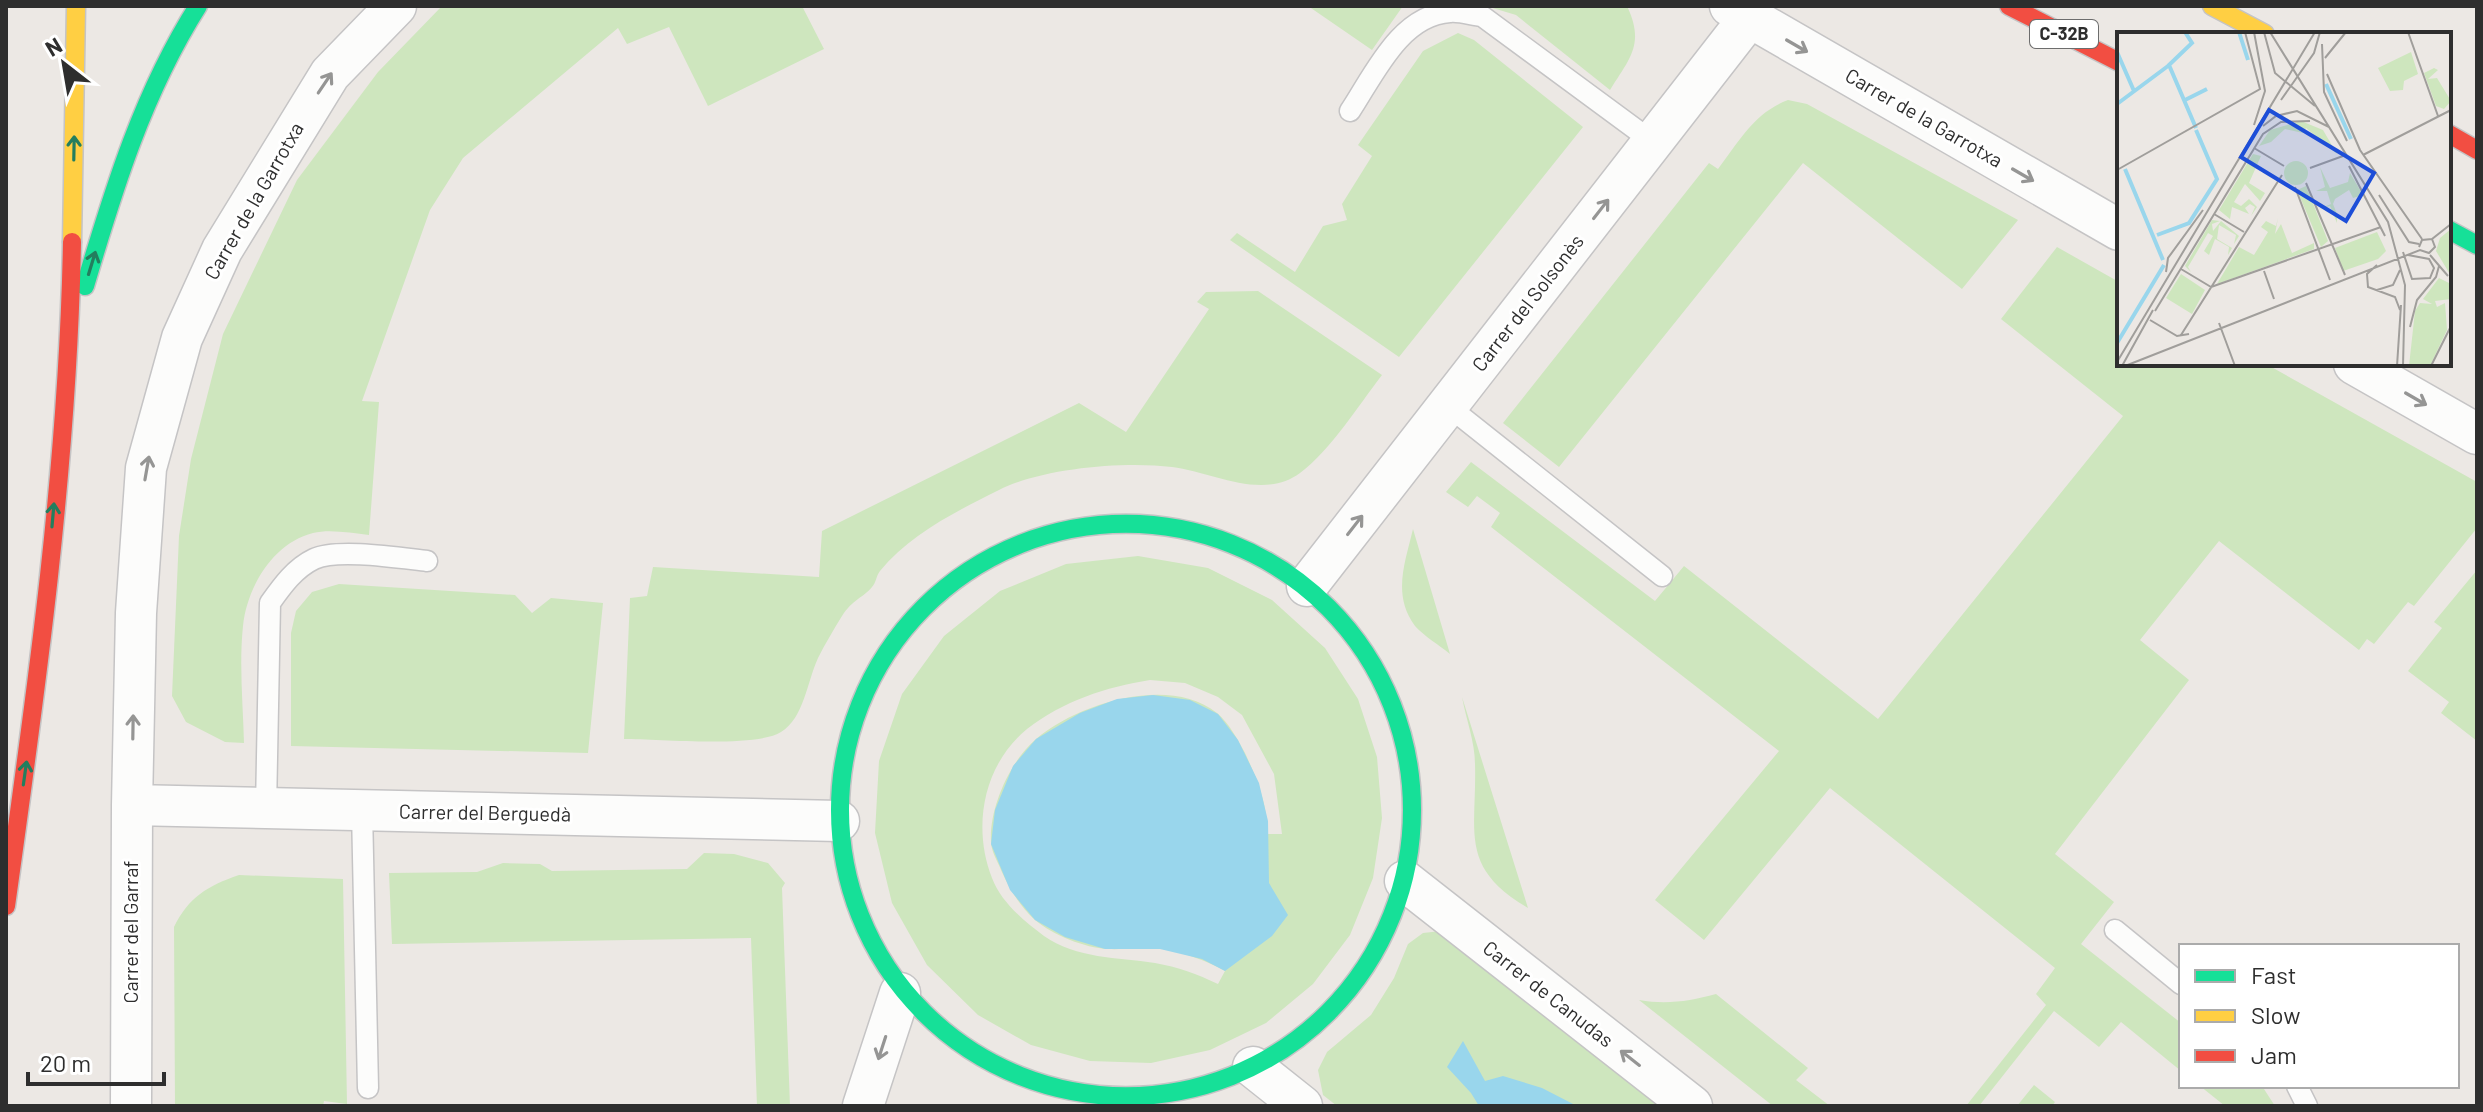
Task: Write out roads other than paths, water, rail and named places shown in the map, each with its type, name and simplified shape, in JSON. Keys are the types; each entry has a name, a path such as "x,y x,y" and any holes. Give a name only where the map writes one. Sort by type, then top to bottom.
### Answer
{"main road":[{"path":"6,906 39,672 70,338 76,6"},
{"path":"70,338 126,149 176,38 198,6"},
{"name":"C-32B","path":"2009,6 2117,61"},
{"path":"2212,6 2261,32"},
{"path":"2451,135 2477,150"},
{"path":"2451,231 2477,245"},
{"path":"1157,524 1237,545 1307,586 1363,646 1375,670 1399,719 1414,800 1405,881 1373,956 1321,1021 1253,1067 1180,1092 1102,1096 1027,1080 959,1044 900,993 869,940 848,882 839,821 848,739 879,663 931,600 998,553 1076,528 1157,524"}],"street":[{"name":"Carrer de la Garrotxa","path":"132,805 136,613 146,468 182,338 222,250 330,74 396,6"},
{"name":"Carrer de la Garrotxa","path":"1739,12 2117,229"},
{"name":"Carrer del Solsonès","path":"1307,586 1653,142 1739,12"},
{"path":"2358,366 2477,434"},
{"name":"Carrer del Berguedà","path":"132,805 839,821"},
{"name":"Carrer del Garraf","path":"131,1106 132,805"},
{"name":"Carrer de Canudas","path":"1405,881 1692,1106"},
{"path":"863,1106 900,993"},
{"path":"1253,1067 1302,1106"}],"lane":[{"path":"1350,111 1398,40 1421,21 1450,12 1482,16 1653,142"},
{"path":"1448,406 1662,576"},
{"path":"266,809 270,603 287,579 315,558 355,554 427,561"},
{"path":"362,810 368,1088"},
{"path":"2115,930 2179,982"},
{"path":"2298,1088 2307,1106"}],"water":[{"path":"1153,695 1190,700 1218,714 1238,740 1259,783 1268,821 1269,883 1288,915 1272,936 1225,971 1202,959 1160,949 1105,949 1065,937 1035,920 1010,890 991,844 995,810 1013,766 1036,739 1080,713 1117,699"},
{"path":"1463,1041 1485,1081 1503,1076 1542,1088 1577,1106 1479,1106 1447,1067"}]}
